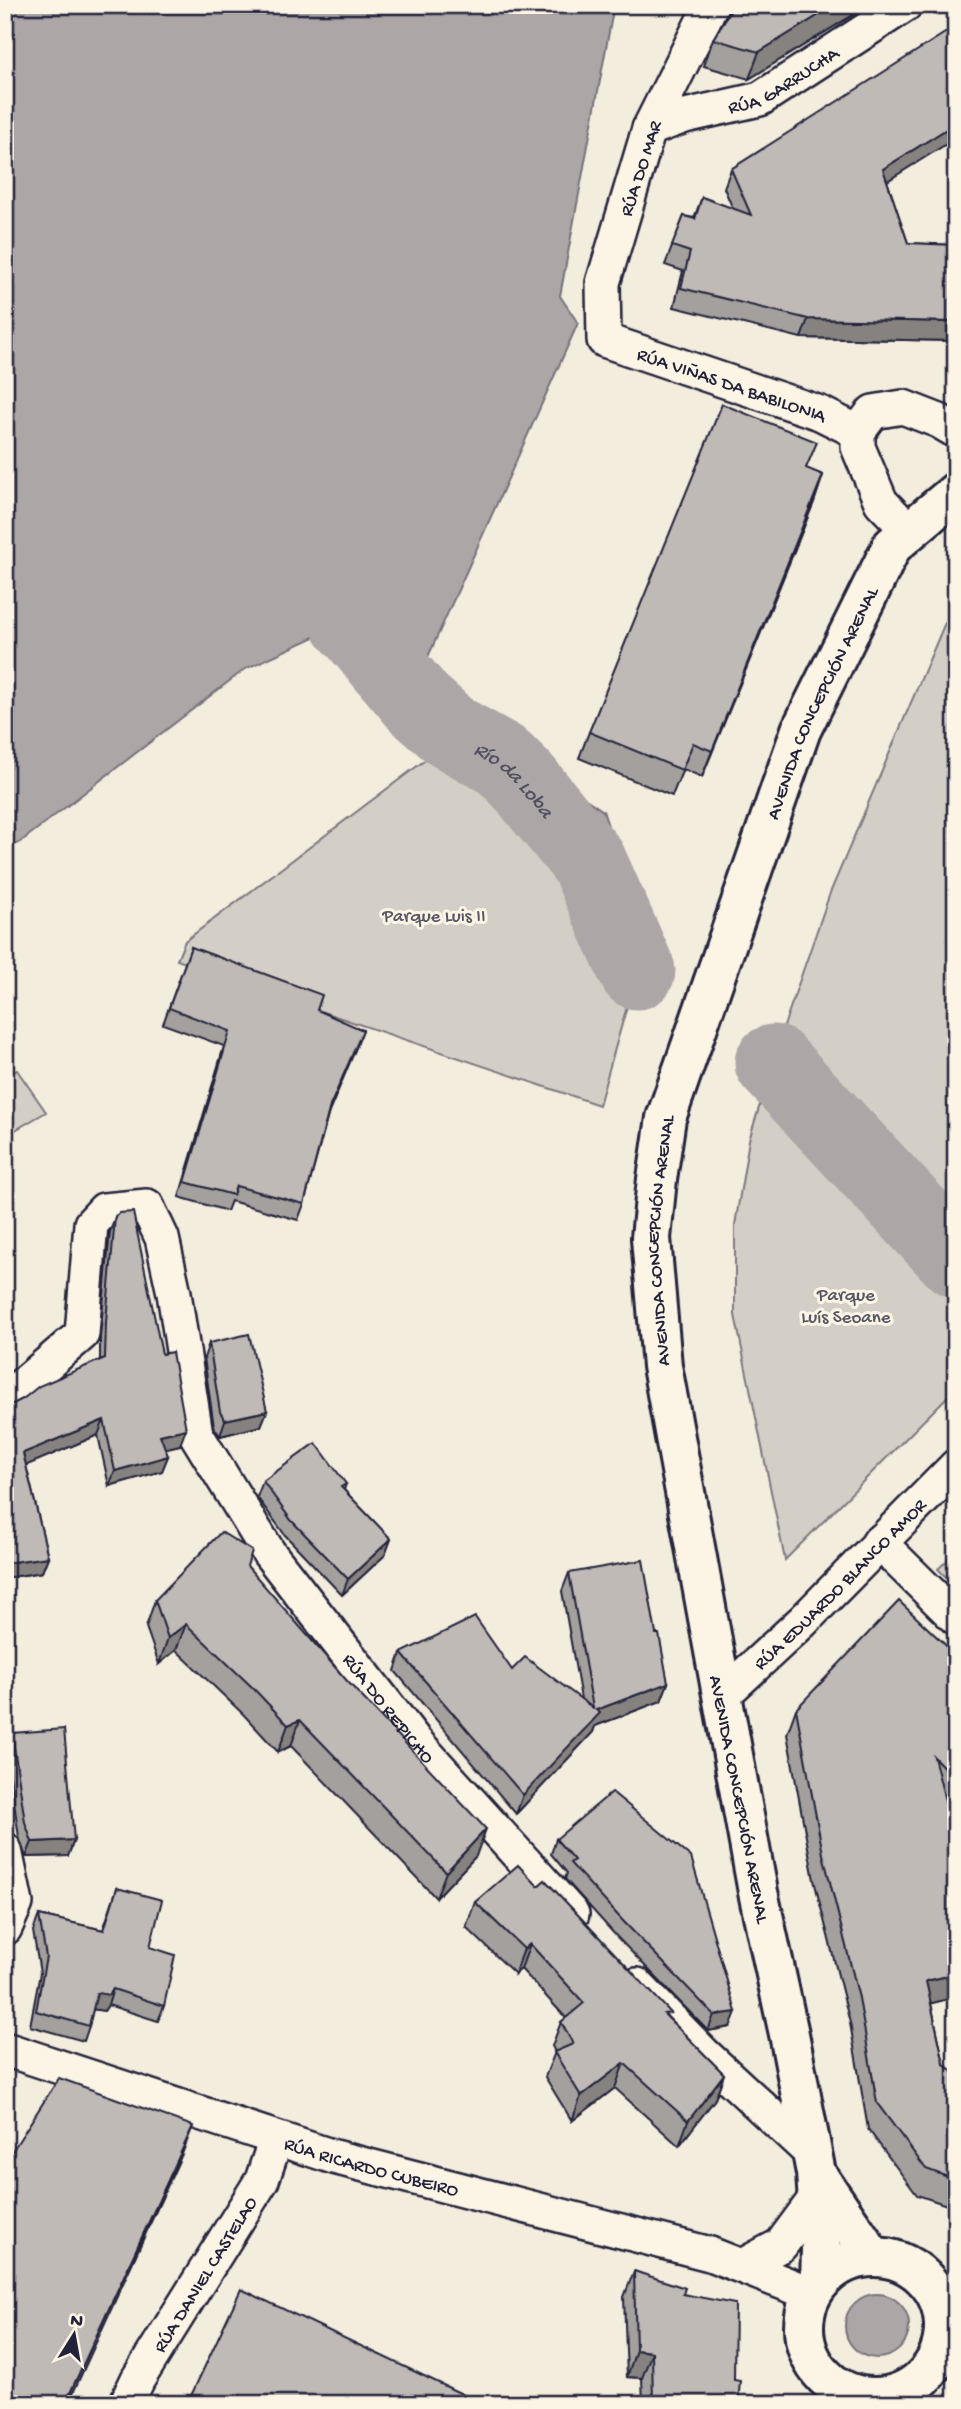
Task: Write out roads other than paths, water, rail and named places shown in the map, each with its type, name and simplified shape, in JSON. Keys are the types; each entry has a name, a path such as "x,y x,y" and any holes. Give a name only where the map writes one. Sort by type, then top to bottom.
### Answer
{"main road":[{"name":"AVENIDA CONCEPCIÓN ARENAL","path":"815,2174 873,2257 895,2260 944,2289 943,2345 946,2360 898,2398 860,2397 841,2389 823,2391 804,2338 805,2315 816,2288 815,2174 721,1697 662,1366 651,1238 666,1118 802,730 892,545 956,492"},
{"path":"816,2288 832,2270 850,2261 873,2257"}],"street":[{"name":"RÚA DO MAR","path":"604,340 603,283 649,129 711,5"},
{"name":"RÚA GARRUCHA","path":"649,129 685,116 760,99 905,5"},
{"name":"RÚA VIÑAS DA BABILONIA","path":"604,340 820,413 858,432"},
{"path":"908,530 881,502 858,447 858,432 873,412 903,407 956,431"},
{"name":"RÚA DO REPICHO","path":"5,1400 82,1334 92,1224 104,1210 147,1206 162,1238 174,1293 196,1434 270,1553 415,1741 604,1950 704,2053 815,2174"},
{"name":"RÚA EDUARDO BLANCO AMOR","path":"721,1697 803,1620 956,1466"},
{"path":"880,1542 956,1618"},
{"path":"5,1850 16,1903 5,1928"},
{"name":"RÚA RICARDO CUBEIRO","path":"5,2049 334,2157 710,2254 816,2288"},
{"name":"RÚA DANIEL CASTELAO","path":"126,2404 138,2379 262,2180 276,2139"},
{"path":"742,2266 781,2245 815,2174"}],"water":[{"path":"5,5 614,5 560,296 578,323 414,688 349,621 245,669 19,843 5,849"},
{"path":"515,750 603,811 624,886 645,943 637,971 616,954 488,770"},
{"path":"871,2294 883,2294 900,2303 907,2314 907,2338 900,2349 883,2358 871,2358 859,2353 850,2344 845,2332 845,2320 850,2308 859,2299"}],"waterway":[{"name":"Río da Loba","path":"349,621 419,704 451,732 503,761 523,781 588,861 637,971"},
{"name":"Río da Loba","path":"773,1063 956,1259"}],"park label":[{"name":"Parque Luis II","path":"434,914"},
{"name":"Parque Luís Seoane","path":"846,1304"}]}
